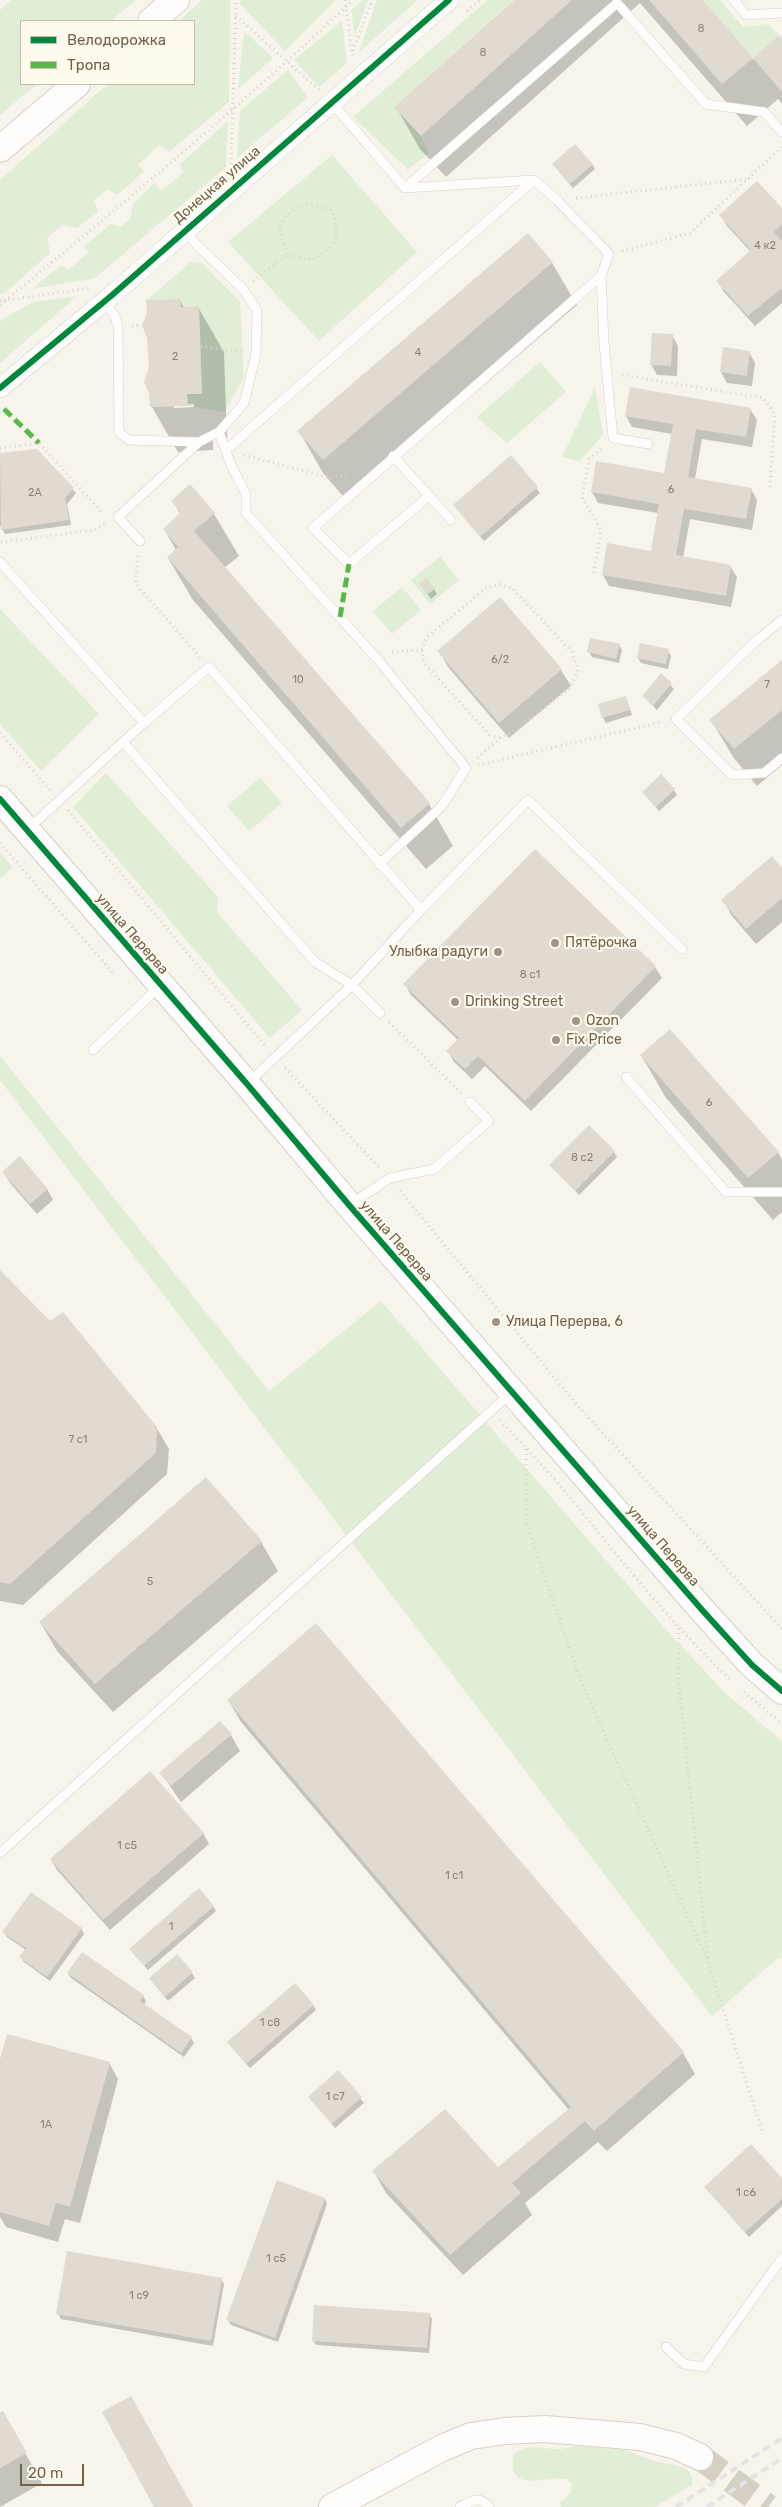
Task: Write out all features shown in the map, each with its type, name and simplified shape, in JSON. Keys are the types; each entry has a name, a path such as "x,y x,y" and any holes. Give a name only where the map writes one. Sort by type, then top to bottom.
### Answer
{"street":[{"path":"152,20 176,0"},
{"name":"Донецкая улица","path":"0,388 107,299 449,0"},
{"path":"0,149 76,85"},
{"name":"улица Перерва","path":"0,799 247,1084 349,1205 733,1645 752,1665 782,1691"},
{"path":"332,2507 442,2448 471,2436 506,2431 545,2429 640,2437 676,2446 700,2457"}],"lane":[{"path":"734,0 746,15 782,13"},
{"path":"405,188 617,3 706,104 764,112 782,132"},
{"path":"332,103 405,188"},
{"path":"405,188 534,180 558,200 609,254 602,276 606,372 613,438 648,444"},
{"path":"226,450 534,180"},
{"path":"140,541 118,517 199,442 220,432 244,402 256,354 256,310 243,288 196,244 185,229"},
{"path":"429,496 349,564 313,528 393,456 602,276"},
{"path":"107,299 118,326 119,432 125,444 199,442"},
{"path":"220,432 231,465 246,494 246,513 379,660 466,768 442,806 379,864"},
{"path":"393,456 451,520"},
{"path":"0,562 144,723"},
{"path":"782,620 755,642 676,719 732,775 764,774 782,758"},
{"path":"27,830 59,799 209,667 421,910"},
{"path":"123,742 315,962 352,985 380,1013"},
{"path":"247,1084 352,985 421,910 528,800 682,949"},
{"path":"93,1050 161,985"},
{"path":"626,1076 726,1192 782,1192"},
{"path":"349,1205 390,1178 434,1169 489,1121 470,1102"},
{"path":"0,1853 513,1392"},
{"path":"666,2347 684,2364 704,2366 782,2258"},
{"path":"460,2507 474,2499 481,2500 489,2507"}],"path":[{"path":"230,191 236,0"},
{"path":"346,0 357,81"},
{"path":"0,305 118,208 233,106 289,61 353,0"},
{"path":"352,52 372,0"},
{"path":"236,16 289,61 332,103"},
{"path":"609,254 690,234 782,147"},
{"path":"558,200 748,179"},
{"path":"243,288 287,255 312,260 331,249 339,229 333,211 318,204 298,206 286,214 278,227 287,255"},
{"path":"0,301 89,287 107,299"},
{"path":"201,346 256,354"},
{"path":"606,372 763,398 775,414 770,487"},
{"path":"594,573 601,530 582,497 589,459 613,438"},
{"path":"0,448 39,443 109,521 95,530 1,542"},
{"path":"226,450 331,478 376,472"},
{"path":"140,541 135,583 209,667"},
{"path":"466,768 500,738 510,734 571,687 578,670 572,652 512,588 500,584 486,588 427,637 422,650 424,664 490,735 500,738"},
{"path":"379,660 388,653 422,650"},
{"path":"466,768 676,719"},
{"path":"0,733 59,799 274,1057 390,1178 577,1405 782,1629"},
{"path":"0,843 115,975"},
{"path":"380,1013 470,1102"},
{"path":"492,1410 679,1628 734,1683"},
{"path":"526,1449 526,1521 581,1682 708,1961 764,2134"},
{"path":"679,1628 678,1676 708,1961"},
{"path":"740,1689 782,1724"}],"green space":[{"path":"11,0 136,0 112,20 20,20 20,85 36,85 0,115 0,10"},
{"path":"202,0 230,0 229,102 169,152 159,145 138,165 144,171 117,195 108,189 94,200 98,212 77,228 62,225 47,238 50,253 5,293 0,294 0,180 107,85 195,85 195,20 180,20"},
{"path":"241,0 336,0 285,51 240,4"},
{"path":"363,0 368,0 355,36 351,10"},
{"path":"377,0 418,0 359,52"},
{"path":"488,0 513,0 395,106 421,136 429,153 408,169 353,117"},
{"path":"703,0 720,0 743,27 768,24 779,35 753,58"},
{"path":"342,21 347,63 319,87 294,60"},
{"path":"244,31 273,58 238,89"},
{"path":"288,70 308,97 237,158 240,111"},
{"path":"228,121 226,167 95,278 32,289 61,265 68,270 89,252 84,246 111,224 120,227 130,220 133,204 154,183 161,191 184,172 179,165"},
{"path":"332,155 417,252 319,341 228,242"},
{"path":"191,262 202,263 240,302 244,377 224,412 188,406 187,394 202,394 199,306 181,307 180,299 147,300"},
{"path":"77,296 0,363 0,321 33,302"},
{"path":"540,362 566,392 507,443 477,417"},
{"path":"595,388 603,435 580,461 562,457"},
{"path":"440,557 459,580 430,604 411,580"},
{"path":"402,587 421,610 392,634 373,611"},
{"path":"0,609 99,714 41,771 0,724"},
{"path":"106,773 218,897 217,912 302,1010 270,1038 73,807"},
{"path":"260,778 282,803 249,831 227,806"},
{"path":"0,853 13,867 0,879"},
{"path":"0,1056 269,1391 381,1301 670,1634 724,1692 782,1741 782,1959 779,1957 712,2016 0,1080"},
{"path":"576,2446 624,2450 654,2461 682,2467 689,2471 692,2485 655,2507 561,2507 560,2503 571,2493 572,2484 567,2479 529,2480 521,2479 516,2475 513,2467 514,2454 519,2450 531,2447 561,2449"}],"building":[{"path":"514,0 572,0 421,136 394,107"},
{"path":"649,0 703,0 753,58 722,84"},
{"path":"779,35 782,38 782,92 753,58"},
{"path":"575,144 593,164 570,184 552,164"},
{"path":"757,181 782,208 782,224 774,232 782,241 782,291 780,289 748,316 716,281 751,250 719,215"},
{"path":"528,233 553,262 323,460 297,431"},
{"path":"180,299 181,307 199,306 202,394 187,394 188,406 150,407 149,393 144,382 149,367 147,338 142,325 147,313 146,300"},
{"path":"652,333 673,334 671,366 650,365"},
{"path":"723,347 750,351 747,376 720,372"},
{"path":"630,387 751,408 746,437 696,429 688,477 752,488 746,519 684,509 676,555 731,565 726,596 602,575 607,543 651,551 659,504 591,492 596,461 664,473 673,424 625,416"},
{"path":"37,449 74,488 65,498 69,520 1,530 0,453"},
{"path":"511,455 538,487 480,537 453,505"},
{"path":"190,484 215,513 194,531 430,803 401,828 167,557 178,547 163,529 181,512 171,501"},
{"path":"426,578 435,589 428,594 419,584"},
{"path":"500,597 562,669 499,723 437,651"},
{"path":"590,638 620,644 616,659 587,652"},
{"path":"640,643 669,649 666,664 637,658"},
{"path":"782,660 782,710 734,749 709,720"},
{"path":"661,673 672,683 653,706 642,696"},
{"path":"626,696 630,710 602,718 598,704"},
{"path":"661,774 675,789 656,807 642,792"},
{"path":"535,849 656,966 525,1101 478,1056 465,1069 446,1051 459,1038 403,984"},
{"path":"772,856 782,868 782,898 746,929 721,900"},
{"path":"670,1029 779,1152 748,1178 640,1055"},
{"path":"589,1125 615,1151 575,1191 549,1165"},
{"path":"20,1156 48,1189 30,1204 2,1172"},
{"path":"0,1270 50,1321 63,1312 157,1427 156,1453 10,1584 0,1582"},
{"path":"206,1477 262,1541 95,1684 39,1622"},
{"path":"316,1623 684,2052 594,2131 585,2121 512,2183 521,2193 450,2255 372,2171 445,2109 498,2167 571,2107 227,1700"},
{"path":"220,1721 232,1734 171,1786 159,1773"},
{"path":"150,1771 204,1833 103,1920 50,1859"},
{"path":"199,1888 214,1906 144,1966 129,1949"},
{"path":"31,1892 82,1928 47,1977 19,1957 26,1948 2,1932"},
{"path":"82,1952 144,1995 140,2001 192,2037 181,2053 67,1973"},
{"path":"177,1954 193,1972 165,1997 149,1978"},
{"path":"295,1983 314,2005 246,2064 227,2042"},
{"path":"7,2034 110,2062 70,2207 56,2203 49,2226 0,2212 0,2059"},
{"path":"338,2070 362,2097 332,2124 308,2097"},
{"path":"751,2144 782,2178 782,2199 745,2232 704,2187"},
{"path":"277,2180 325,2198 275,2338 226,2320"},
{"path":"67,2251 222,2278 211,2341 56,2314"},
{"path":"314,2305 430,2313 427,2348 312,2341"},
{"path":"131,2396 193,2507 154,2507 102,2412"},
{"path":"3,2411 27,2453 0,2468 0,2412"}],"tunnel":[{"path":"700,2457 768,2507"}],"railway":[{"path":"676,2507 782,2438"},
{"path":"707,2507 782,2458"}],"marked path":[{"path":"4,409 39,443"},
{"path":"340,617 349,564"}],"cycle path":[{"path":"0,388 111,296 449,0"},
{"path":"0,799 247,1084 349,1205 703,1611 752,1665 782,1691"}],"place":[{"name":"Пятёрочка","path":"555,943"},
{"name":"Улыбка радуги","path":"498,952"},
{"name":"Drinking Street","path":"455,1002"},
{"name":"Ozon","path":"576,1021"},
{"name":"Fix Price","path":"556,1040"},
{"name":"Улица Перерва, 6","path":"496,1322"}]}
